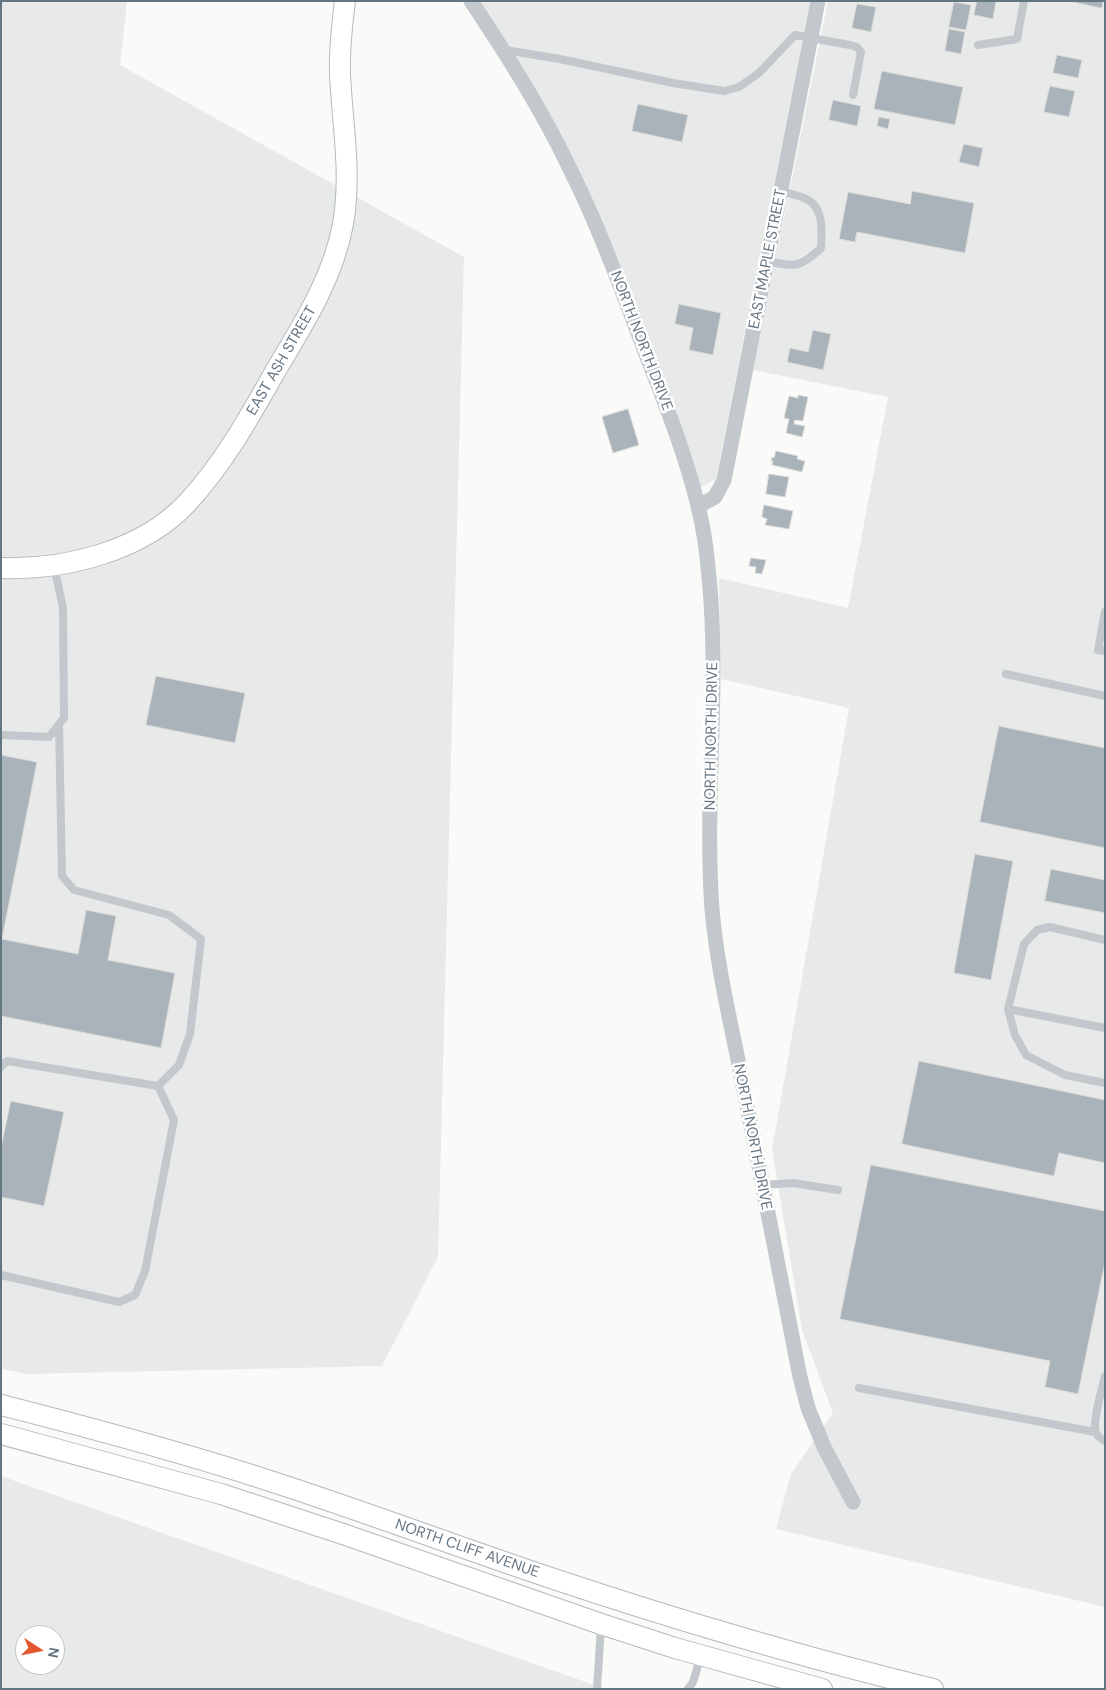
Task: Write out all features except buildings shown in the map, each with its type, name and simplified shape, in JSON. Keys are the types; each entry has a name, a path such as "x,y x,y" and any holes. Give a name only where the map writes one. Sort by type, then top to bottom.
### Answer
{"main road":[{"name":"EAST ASH STREET","path":"1,568 20,569 54,566 94,556 142,536 168,521 188,503 235,440 315,305 334,262 344,222 346,200 346,144 340,72 345,1"},
{"name":"NORTH CLIFF AVENUE","path":"1,1405 146,1444 269,1480 550,1578 857,1670 933,1689"},
{"name":"NORTH CLIFF AVENUE","path":"1,1434 239,1500 601,1624 701,1655 822,1689"}],"street":[{"name":"NORTH NORTH DRIVE","path":"471,1 504,50 571,169 601,236 663,397 698,506 706,547 712,609 710,854 712,908 716,946 800,1377 808,1408 824,1447 853,1502"},
{"name":"EAST MAPLE STREET","path":"698,506 715,497 724,480 818,1"}],"lane":[{"path":"978,45 1017,39 1024,1"},
{"path":"504,50 560,59 673,83 724,90 738,87 760,73 777,52 795,35 858,47 861,52 853,95"},
{"path":"767,261 789,265 807,262 821,248 822,230 818,211 810,200 781,191"},
{"path":"1,736 49,738 64,718 63,608 54,566"},
{"path":"1105,612 1098,650 1105,651"},
{"path":"1006,674 1105,696"},
{"path":"59,724 62,876 74,890 169,915 201,939 190,1034 180,1066 158,1086"},
{"path":"1105,940 1050,927 1037,930 1024,944 1008,1009 1015,1035 1026,1054 1065,1075 1105,1083"},
{"path":"1008,1009 1105,1028"},
{"path":"1,1067 7,1061 158,1086"},
{"path":"1,1275 119,1302 135,1295 145,1271 174,1120 158,1086"},
{"path":"762,1185 793,1183 838,1190"},
{"path":"1105,1376 1095,1422 1095,1432 1105,1441"},
{"path":"859,1388 1095,1432"},
{"path":"597,1689 601,1624"},
{"path":"688,1689 693,1682 701,1655"}],"shaded area":[{"path":"1,1 127,1 120,65 464,257 438,1257 382,1366 28,1374 1,1369"},
{"path":"480,1 810,1 716,479 699,488 637,309 579,171 530,79"},
{"path":"828,1 1105,1 1105,1607 776,1529 791,1474 833,1413 802,1330 772,1150 849,708 721,679 719,578 848,608 888,397 753,370"},
{"path":"1,1476 574,1678 607,1689 1,1689"}]}
